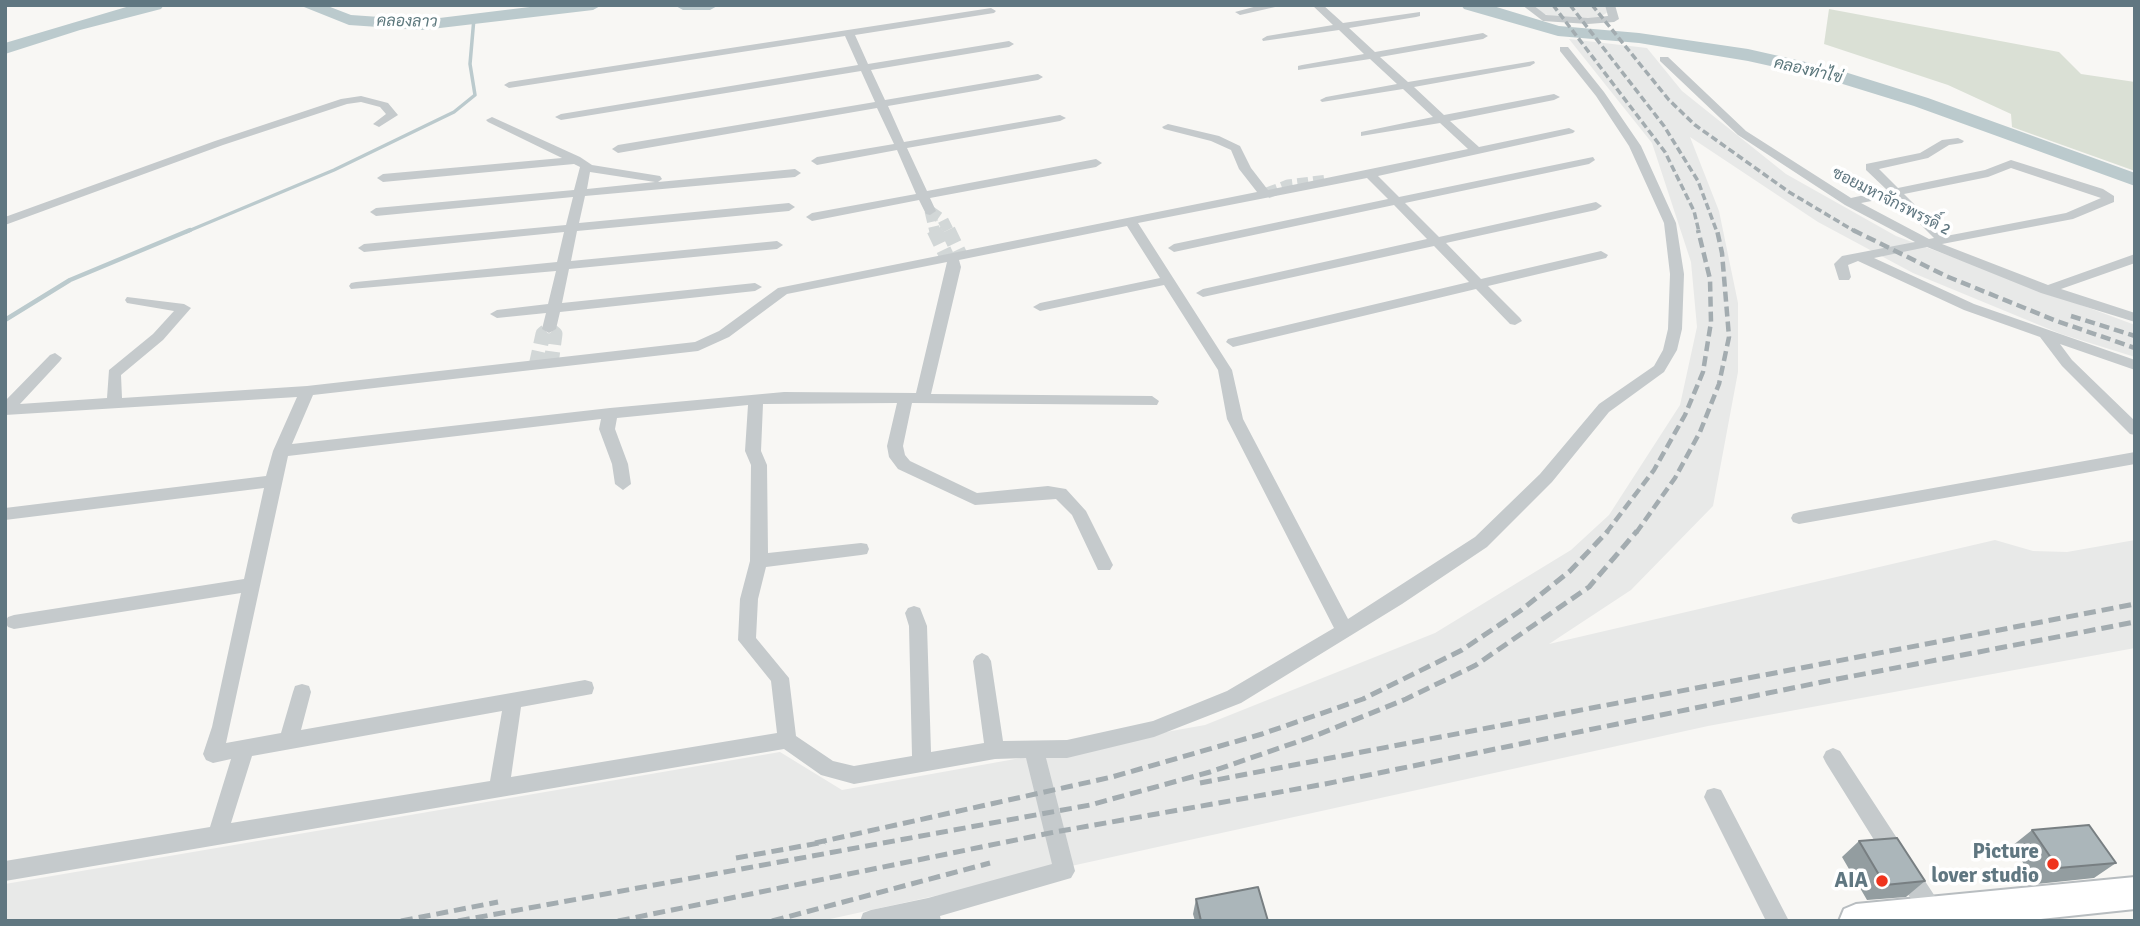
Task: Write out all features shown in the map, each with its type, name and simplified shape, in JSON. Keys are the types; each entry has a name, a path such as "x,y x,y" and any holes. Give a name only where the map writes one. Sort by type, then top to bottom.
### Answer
{"main road":[{"path":"1856,921 2135,893"}],"street":[{"path":"1240,12 1279,5"},
{"path":"1317,5 1476,150"},
{"path":"1527,5 1543,18 1588,21 1614,19 1610,5"},
{"path":"509,85 992,11"},
{"path":"1267,39 1416,14"},
{"path":"849,33 930,211"},
{"path":"1302,68 1483,36"},
{"path":"561,117 1009,44"},
{"path":"5,871 787,740 828,769 854,775 995,750 1067,749 1154,729 1234,696 1396,598 1481,542 1546,478 1604,408 1659,369 1670,351 1675,329 1677,274 1670,223 1635,146 1594,87 1564,50"},
{"name":"ซอยมหาจักรพรรดิ์ 2","path":"1664,59 1742,133 1849,202 1925,242 2046,290 2135,318"},
{"path":"1326,100 1530,63"},
{"path":"618,149 1038,77"},
{"path":"1365,134 1554,97"},
{"path":"5,221 207,147 345,101 361,99 384,105 392,115 379,124"},
{"path":"817,161 1060,118"},
{"path":"492,120 583,164"},
{"path":"1168,127 1215,138 1236,148 1245,169 1265,194"},
{"path":"5,410 307,391 698,346 724,334 783,291 1309,187 1340,178 1569,131"},
{"path":"1944,240 1870,167 1924,156 1946,142 1958,141"},
{"path":"1174,248 1589,160"},
{"path":"812,217 1097,163"},
{"path":"550,329 583,164"},
{"path":"383,178 583,164 680,183"},
{"path":"1844,277 1841,264 1859,256 2069,216 2110,199 2099,192 2011,164 1988,173 1849,202"},
{"path":"376,212 795,173"},
{"path":"1369,173 1515,321"},
{"path":"1203,293 1596,206"},
{"path":"364,247 789,207"},
{"path":"1132,223 1225,370 1235,419 1343,628"},
{"path":"356,286 777,245"},
{"path":"1233,342 1601,255"},
{"path":"952,256 954,267 914,398 895,446 897,457 904,465 975,499 1060,493 1078,511 1104,565"},
{"path":"1859,256 1935,293 2135,365"},
{"path":"2046,290 2135,258"},
{"path":"1040,307 1168,280"},
{"path":"497,314 755,287"},
{"path":"115,402 114,373 158,337 184,307 132,300"},
{"path":"2045,334 2067,363 2135,430"},
{"path":"5,410 55,358"},
{"path":"307,391 281,451 273,481 222,727 213,754 585,688"},
{"path":"281,451 610,413 756,400 914,398 1152,401"},
{"path":"756,400 753,451 759,465 759,561 749,599 747,640 780,678 787,740"},
{"path":"610,413 607,429 620,464 623,484"},
{"path":"1799,518 2135,458"},
{"path":"5,514 273,481"},
{"path":"759,561 861,549"},
{"path":"14,622 253,584"},
{"path":"914,613 918,626 922,762"},
{"path":"982,661 995,750"},
{"path":"289,739 302,692"},
{"path":"499,789 513,701"},
{"path":"217,836 245,747"},
{"path":"871,921 929,915 1064,871 1034,749"},
{"path":"1833,757 1932,912"},
{"path":"1714,797 1778,921"}],"shaded area":[{"path":"1532,5 1606,5 1609,11 1598,19 1554,17 1544,14"},
{"path":"1829,9 2059,52 2081,74 2135,82 2135,171 2012,127 2011,114 1948,85 1824,44"},
{"path":"1569,39 1647,48 1682,91 1786,174 1896,236 2135,325 2135,357 2061,334 1913,273 1818,222 1690,137 1719,211 1738,303 1738,372 1713,506 1631,590 1549,644 1995,540 2033,551 2067,552 2135,540 2135,648 1708,726 821,921 5,921 5,884 780,752 842,790 1205,725 1435,633 1571,550 1609,515 1680,405 1697,327 1691,262 1652,143"}],"building":[{"path":"2089,825 2116,863 2058,868 2032,830"},
{"path":"1897,838 1925,881 1885,885 1859,841"},
{"path":"1258,887 1268,921 1201,921 1196,899"}],"waterway":[{"name":"คลองลาว","path":"5,49 74,26 155,5"},
{"name":"คลองลาว","path":"308,5 349,20 423,25 593,5"},
{"name":"คลองลาว","path":"683,5 710,5"},
{"name":"คลองท่าไข่","path":"1470,5 1558,31 1639,38 1748,55 1825,72 1921,102 2135,180"},
{"path":"186,232 334,170 454,112 475,95 470,64 474,18"},
{"path":"5,320 70,280 190,230"}],"tunnel":[{"path":"1267,193 1288,185 1327,180"},
{"path":"935,232 930,211 943,220 948,230"},
{"path":"934,230 947,257"},
{"path":"948,230 960,255"},
{"path":"536,366 543,334 549,329 555,334 551,364"}],"railway":[{"path":"1553,5 1665,152 1694,211 1699,232"},
{"path":"1570,5 1664,126 1698,181 1717,232"},
{"path":"1592,5 1669,100 1695,125 1789,192 1856,232"},
{"path":"1606,533 1654,470 1685,415 1703,372 1711,322 1710,279 1698,230"},
{"path":"1636,533 1675,478 1700,432 1719,384 1729,337 1722,253 1717,230"},
{"path":"1853,230 1946,276 2054,320 2135,348"},
{"path":"2071,316 2135,336"},
{"path":"815,843 1112,777 1262,734 1363,699 1462,650 1520,611 1570,571 1608,531"},
{"path":"458,921 1090,805 1210,772 1317,735 1406,699 1476,665 1589,587 1637,531"},
{"path":"1200,783 2135,604"},
{"path":"618,921 1055,832 1325,784 1822,682 2135,622"},
{"path":"736,858 825,842"},
{"path":"772,921 990,863"},
{"path":"401,921 498,902"}],"place":[{"name":"Picture lover studio","path":"2053,864"},
{"name":"AIA","path":"1882,881"}]}
